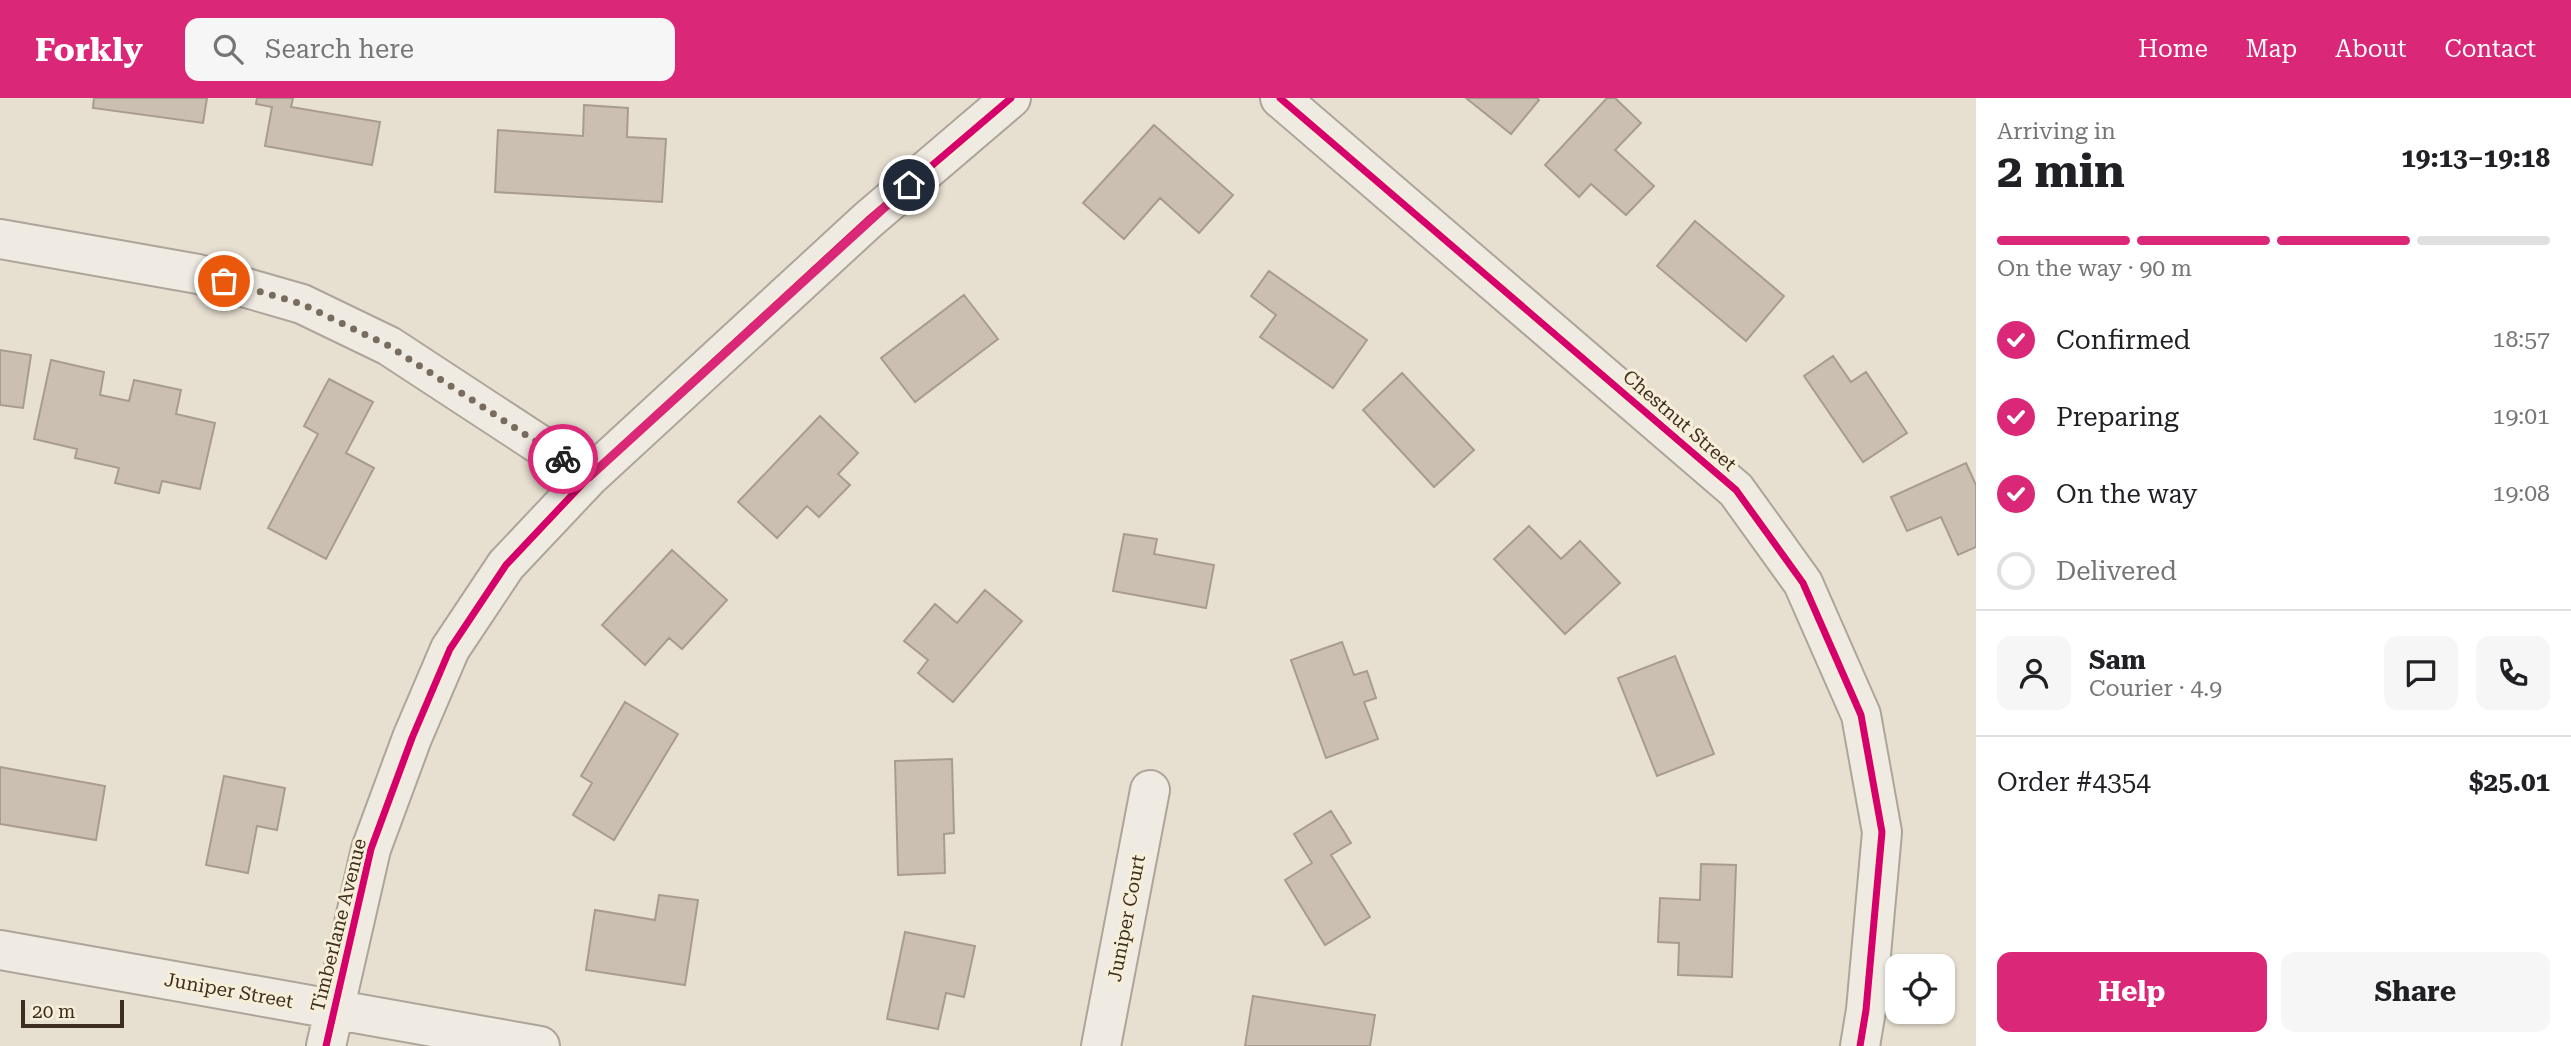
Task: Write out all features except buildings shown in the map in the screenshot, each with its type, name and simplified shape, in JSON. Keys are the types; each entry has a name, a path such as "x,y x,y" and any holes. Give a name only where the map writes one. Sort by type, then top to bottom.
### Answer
{"street":[{"name":"Timberlane Avenue","path":"326,1046 371,849 411,738 450,649 506,565 589,477 868,220 1011,98"},
{"name":"Chestnut Street","path":"1280,98 1736,490 1802,583 1861,716 1882,832 1866,1010 1860,1046"},
{"path":"0,239 198,274 302,304 389,346 589,477"},
{"name":"Juniper Court","path":"1101,1046 1150,790"},
{"name":"Juniper Street","path":"0,950 540,1046"}],"cycle path":[{"path":"326,1046 371,849 412,738 450,649 506,565 589,477 868,220 1011,98"},
{"path":"1280,98 1736,490 1803,583 1861,715 1882,832 1866,1010 1860,1046"}],"way so far":[{"path":"224,281 302,304 389,346 563,459"}],"route":[{"path":"563,459 589,477 909,185"}]}
